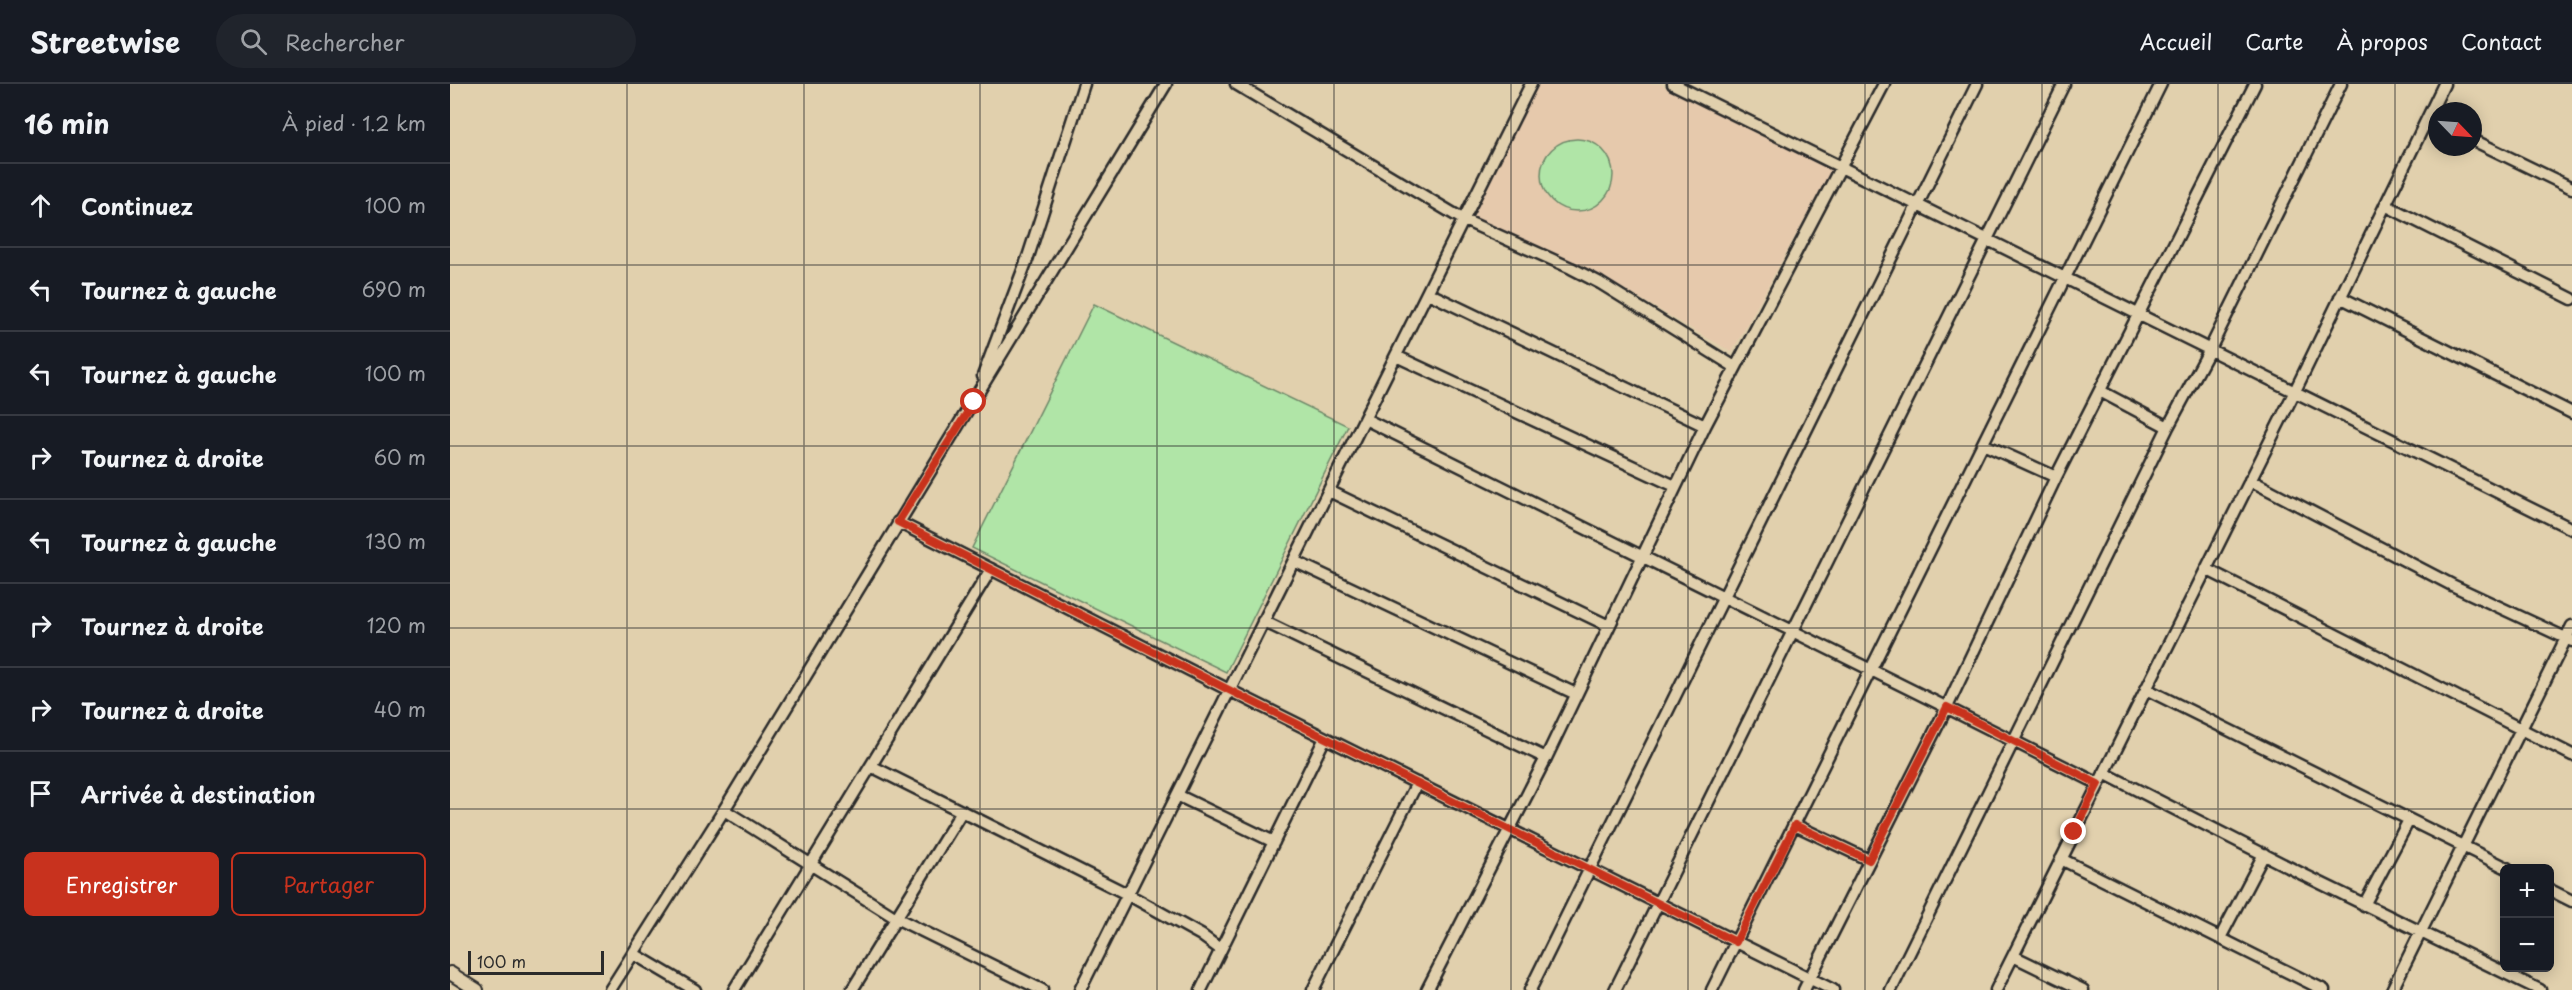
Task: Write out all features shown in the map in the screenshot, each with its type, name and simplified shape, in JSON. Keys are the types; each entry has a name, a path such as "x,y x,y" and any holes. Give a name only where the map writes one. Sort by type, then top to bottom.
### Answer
{"main road":[{"path":"450,973 477,990"}],"street":[{"path":"974,402 1028,257 1084,84"},
{"path":"610,990 724,810 1166,84"},
{"path":"1236,84 1464,220 1590,278 1735,367"},
{"path":"1080,990 1531,84"},
{"path":"1673,84 1695,89 1917,204 2572,529"},
{"path":"1427,990 1546,758 1641,555 1705,426 1884,84"},
{"path":"1530,990 1977,84"},
{"path":"1615,990 2064,84"},
{"path":"1712,990 2161,84"},
{"path":"1804,990 1947,707 2056,477 2255,84"},
{"path":"1892,990 2168,428 2210,349 2341,84"},
{"path":"2438,102 2444,84"},
{"path":"1996,990 2295,392 2385,205 2428,127"},
{"path":"2482,144 2572,188"},
{"path":"2385,205 2572,298"},
{"path":"1428,292 1705,426"},
{"path":"2340,297 2572,413"},
{"path":"1396,356 1675,486"},
{"path":"2100,391 2168,428"},
{"path":"1365,419 1725,595 1793,632 2098,784"},
{"path":"1983,444 2056,477"},
{"path":"2250,480 2452,585 2569,640"},
{"path":"1329,491 1609,626"},
{"path":"898,522 1229,690 1833,990"},
{"path":"1294,561 1576,694"},
{"path":"734,990 991,569"},
{"path":"2206,569 2572,755"},
{"path":"1263,621 1546,758"},
{"path":"2392,990 2521,730 2569,640 2572,626"},
{"path":"2146,689 2500,865"},
{"path":"1201,990 1325,738"},
{"path":"871,766 1127,894 1201,935 1220,950"},
{"path":"2104,772 2364,905 2540,990"},
{"path":"1312,990 1417,783"},
{"path":"1176,795 1274,842"},
{"path":"724,810 896,918 1042,990"},
{"path":"852,990 962,811"},
{"path":"2364,905 2409,820"},
{"path":"1795,825 1869,860"},
{"path":"2220,938 2264,854"},
{"path":"2061,859 2324,990"},
{"path":"2554,892 2572,901"},
{"path":"634,954 695,990"},
{"path":"2013,956 2083,990"}],"shaded area":[{"path":"1536,84 1659,84 1833,167 1732,352 1582,265 1472,218"}],"green space":[{"path":"1577,139 1597,145 1607,155 1613,175 1607,195 1597,205 1577,211 1557,205 1547,195 1541,175 1547,155 1557,145"},
{"path":"1094,304 1348,426 1226,672 972,548"}],"route":[{"path":"974,402 898,522 1229,690 1736,942 1795,825 1869,860 1947,707 2098,784 2074,832"}]}
